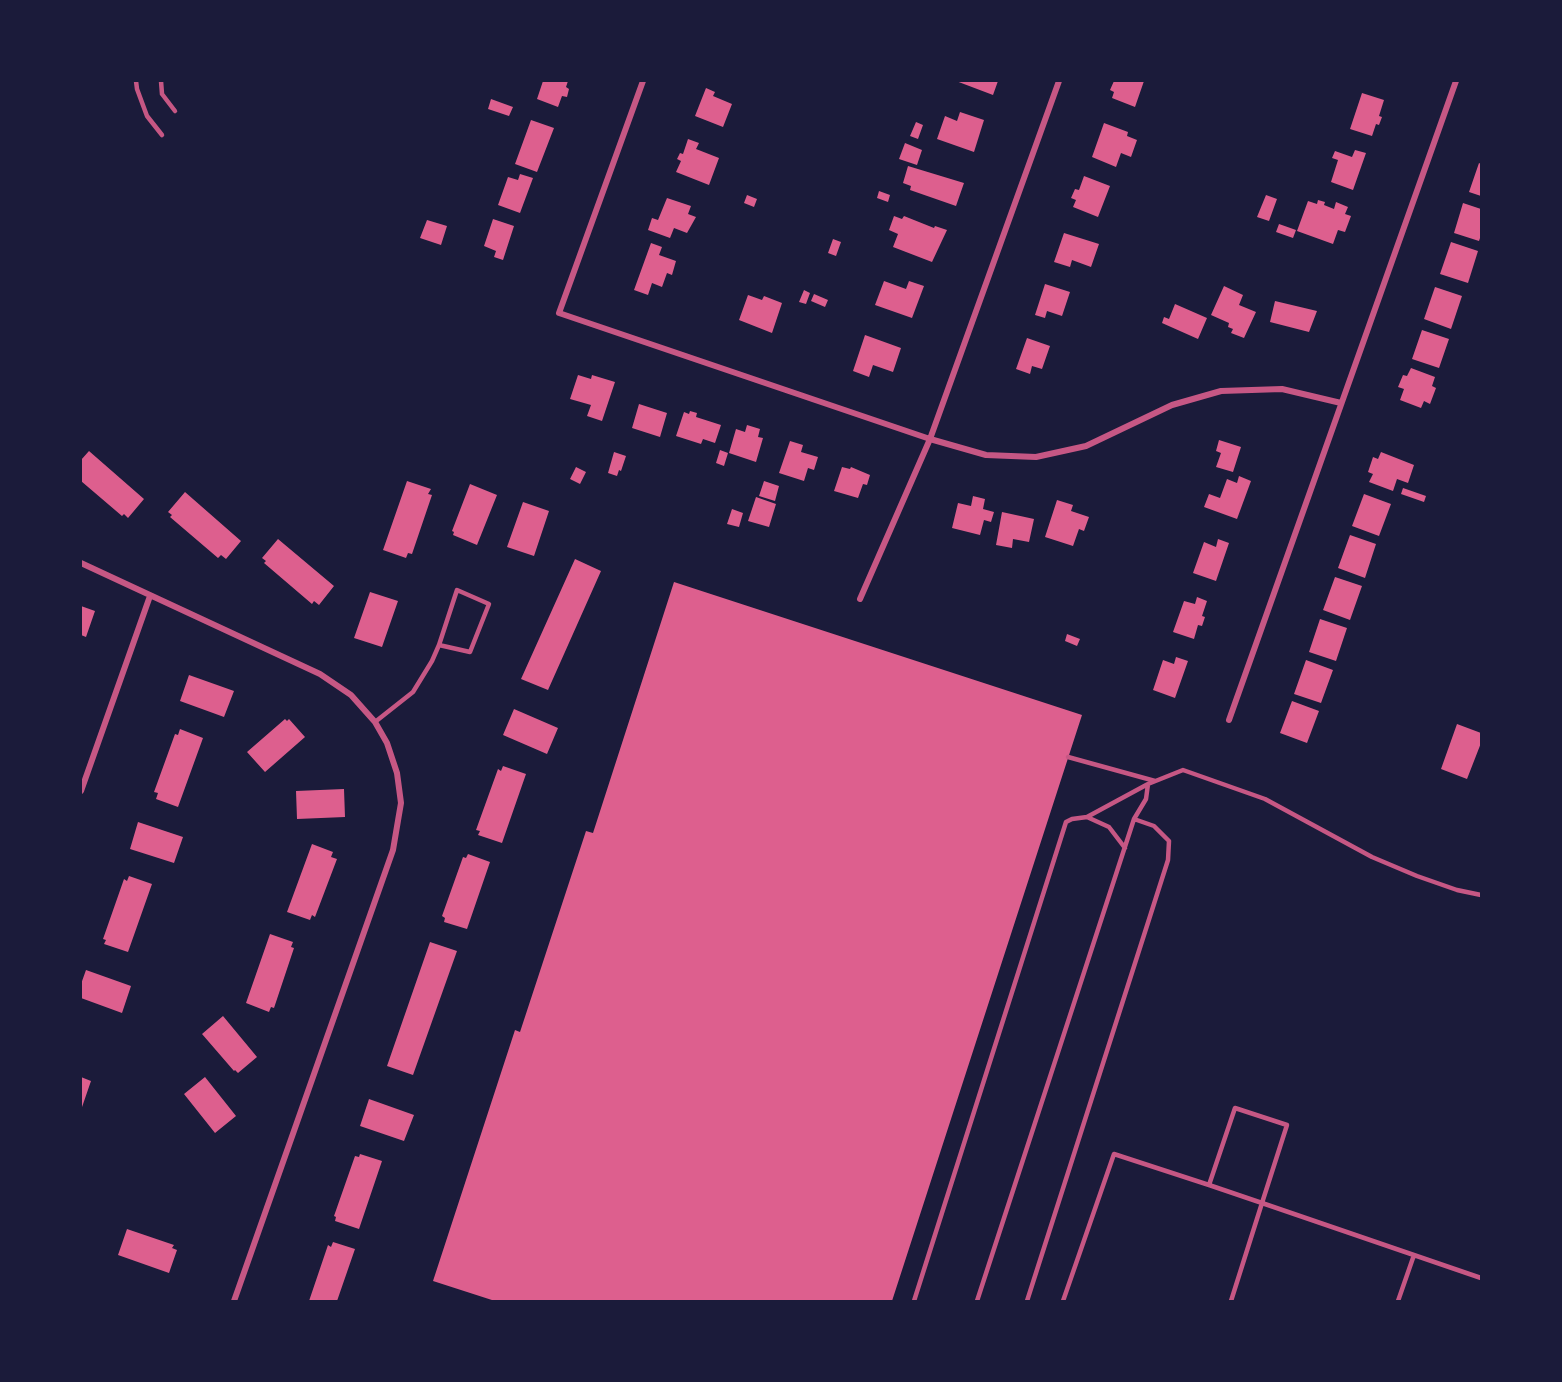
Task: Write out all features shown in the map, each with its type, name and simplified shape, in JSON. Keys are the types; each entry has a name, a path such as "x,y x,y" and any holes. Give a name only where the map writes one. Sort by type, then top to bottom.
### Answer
{"street":[{"path":"643,81 559,314 930,439 986,455 1036,457 1086,446 1172,405 1221,391 1282,389 1341,403"},
{"path":"860,599 930,439 1059,81"},
{"path":"1229,720 1456,81"},
{"path":"81,563 320,674 351,695 375,722 387,743 398,773 401,803 393,850 234,1301"},
{"path":"81,791 150,596"}],"lane":[{"path":"136,81 147,116 162,135"},
{"path":"161,81 162,94 175,111"},
{"path":"375,722 413,692 439,645 457,590 489,604 470,652 439,645"},
{"path":"1068,757 1155,781"},
{"path":"914,1301 1066,822 1087,817 1148,784 1183,770 1265,799 1390,865 1457,890 1481,895"},
{"path":"976,1301 1134,819 1146,799 1148,784"},
{"path":"1087,817 1109,826 1125,848"},
{"path":"1027,1301 1168,860 1169,841 1154,826 1134,819"},
{"path":"1209,1185 1235,1108 1287,1125 1231,1301"},
{"path":"1063,1301 1114,1154 1481,1278"},
{"path":"1398,1301 1414,1254"}],"building":[{"path":"543,81 568,81 567,97 562,96 558,107 537,99"},
{"path":"956,81 998,81 993,95"},
{"path":"1114,81 1144,81 1135,107 1112,98 1114,92 1110,90"},
{"path":"706,88 715,92 713,96 732,104 723,127 695,116"},
{"path":"1362,93 1384,100 1379,116 1382,117 1379,125 1376,124 1372,136 1350,129"},
{"path":"491,99 513,107 509,116 488,109"},
{"path":"960,112 984,120 974,152 937,139 945,116 957,121"},
{"path":"531,120 554,128 537,172 515,164"},
{"path":"916,122 923,125 918,139 910,136"},
{"path":"1104,123 1128,132 1127,136 1137,140 1131,157 1121,153 1116,167 1092,157"},
{"path":"688,139 699,143 696,149 719,158 709,185 676,172 681,161 677,159 680,153 683,154"},
{"path":"905,143 922,150 917,165 899,159"},
{"path":"1355,150 1366,153 1353,190 1331,182 1338,160 1332,158 1335,151 1352,157"},
{"path":"1479,163 1481,164 1481,196 1469,192"},
{"path":"908,166 964,183 956,206 910,190 911,186 903,183"},
{"path":"520,174 533,178 520,213 498,205 508,177 518,180"},
{"path":"1084,176 1110,186 1098,217 1073,207 1076,200 1071,198 1075,189 1079,190"},
{"path":"879,191 890,195 888,202 877,198"},
{"path":"747,195 757,199 754,207 744,203"},
{"path":"1266,195 1277,199 1269,221 1257,217"},
{"path":"667,198 691,206 688,214 696,217 687,233 674,228 670,238 648,230 652,218 658,220"},
{"path":"1318,200 1334,209 1336,202 1348,207 1345,214 1351,216 1345,232 1338,230 1333,244 1297,231 1308,201 1317,204"},
{"path":"1463,203 1481,209 1479,241 1454,233"},
{"path":"894,216 902,219 904,216 934,228 935,226 947,230 932,262 893,247 898,234 889,230"},
{"path":"493,219 514,226 503,260 494,257 496,251 484,246"},
{"path":"427,220 447,226 441,245 420,238"},
{"path":"1279,224 1296,230 1293,238 1276,232"},
{"path":"1064,233 1099,244 1091,267 1072,260 1070,267 1054,262"},
{"path":"833,239 841,242 836,256 828,253"},
{"path":"1451,242 1478,251 1468,283 1440,274"},
{"path":"651,243 662,247 659,255 676,261 672,275 667,273 662,287 652,283 648,295 634,290"},
{"path":"884,281 906,289 909,281 924,286 912,318 875,305"},
{"path":"1045,284 1070,292 1062,316 1047,311 1045,318 1035,315"},
{"path":"1224,286 1243,295 1239,305 1256,312 1244,338 1231,333 1233,329 1228,327 1229,323 1211,315"},
{"path":"1435,287 1462,296 1451,329 1424,319"},
{"path":"804,290 810,293 806,304 799,302"},
{"path":"814,294 828,300 825,307 811,301"},
{"path":"748,295 762,300 764,296 782,303 772,333 739,320"},
{"path":"1275,301 1317,311 1309,332 1270,322"},
{"path":"1175,304 1207,318 1198,339 1162,323 1164,317 1169,319"},
{"path":"1422,330 1449,339 1439,368 1412,359"},
{"path":"865,335 901,348 893,372 873,365 869,377 853,371"},
{"path":"1027,338 1050,346 1042,369 1032,366 1030,374 1016,369"},
{"path":"1411,368 1435,377 1432,386 1436,388 1430,404 1424,401 1421,408 1400,400 1404,389 1398,387 1403,375 1407,376"},
{"path":"578,375 591,379 592,375 615,382 602,421 587,416 591,405 570,399"},
{"path":"639,404 667,413 660,437 632,428"},
{"path":"690,411 697,413 696,417 721,425 715,443 703,439 701,444 676,436 684,412 689,414"},
{"path":"747,425 760,429 758,437 763,438 756,462 729,453 736,429 745,432"},
{"path":"1219,440 1241,447 1233,472 1216,467 1221,453 1216,451"},
{"path":"790,441 803,445 801,452 818,457 814,470 808,468 804,481 779,473"},
{"path":"720,450 728,453 724,466 716,463"},
{"path":"89,451 144,499 128,518 124,514 122,516 81,481 81,460"},
{"path":"614,452 626,456 617,476 608,473"},
{"path":"1381,452 1414,465 1408,483 1397,479 1393,491 1369,482 1373,474 1368,472 1373,457 1378,459"},
{"path":"576,467 586,472 580,484 570,479"},
{"path":"842,467 850,469 851,467 870,475 867,485 863,484 858,498 834,491"},
{"path":"1239,476 1251,481 1237,519 1204,507 1209,494 1220,498 1227,479 1237,483"},
{"path":"407,481 431,489 428,494 432,495 412,554 408,553 406,558 383,550"},
{"path":"764,481 779,486 775,501 759,496"},
{"path":"470,484 497,495 477,545 453,535 452,531"},
{"path":"1403,488 1426,496 1424,502 1401,494"},
{"path":"185,492 241,541 226,559 221,555 218,558 170,517 172,515 168,512"},
{"path":"1364,494 1391,504 1379,536 1352,526"},
{"path":"973,496 985,499 983,509 994,512 991,522 984,520 980,535 952,528 958,503 971,506"},
{"path":"756,497 776,504 769,527 748,521"},
{"path":"1057,500 1073,505 1071,511 1089,517 1084,531 1079,529 1073,546 1045,537"},
{"path":"523,502 549,511 534,556 507,547"},
{"path":"732,509 743,513 739,527 727,524"},
{"path":"1002,512 1034,519 1029,542 1013,539 1012,548 996,545"},
{"path":"1350,535 1376,544 1365,578 1338,568"},
{"path":"278,539 334,586 319,605 314,601 312,604 264,563 266,561 262,558"},
{"path":"1218,539 1229,543 1216,581 1193,573 1204,542 1216,547"},
{"path":"575,559 601,571 548,690 521,679"},
{"path":"1335,577 1362,586 1350,620 1323,610"},
{"path":"674,582 1082,715 892,1301 495,1301 433,1281 515,1030 520,1032 586,831 593,833"},
{"path":"370,592 398,601 382,647 354,638"},
{"path":"1197,597 1207,601 1202,616 1205,617 1202,626 1198,625 1194,639 1173,632 1184,601 1195,604"},
{"path":"81,606 95,611 86,637 81,635"},
{"path":"1320,619 1347,628 1336,661 1309,652"},
{"path":"1067,634 1080,639 1077,646 1065,641"},
{"path":"1176,657 1188,661 1175,698 1153,690 1163,660 1174,664"},
{"path":"1306,660 1333,670 1321,703 1294,694"},
{"path":"189,675 234,691 224,717 180,701"},
{"path":"1292,701 1319,711 1307,743 1280,733"},
{"path":"514,709 558,728 547,754 503,735"},
{"path":"285,719 287,721 289,719 305,737 265,772 247,752"},
{"path":"1457,724 1481,733 1481,743 1467,779 1441,769"},
{"path":"180,729 203,738 178,807 156,799 158,793 154,792 175,734 178,735"},
{"path":"503,766 526,774 502,843 478,835 480,831 476,830 498,769 501,771"},
{"path":"344,789 345,817 297,819 296,791"},
{"path":"138,822 183,837 174,863 130,849"},
{"path":"312,844 333,852 331,857 337,859 315,917 312,915 310,920 287,912"},
{"path":"468,854 490,862 467,929 444,922 445,918 442,916 463,857 466,858"},
{"path":"129,876 152,884 128,952 104,944 106,940 103,939 124,879 127,881"},
{"path":"270,934 293,942 291,947 294,948 274,1008 271,1007 269,1012 246,1003"},
{"path":"430,942 457,951 413,1075 387,1066"},
{"path":"86,970 131,986 122,1013 81,998 81,984"},
{"path":"223,1016 257,1057 238,1073 202,1034"},
{"path":"81,1077 91,1081 81,1110"},
{"path":"205,1077 236,1116 215,1133 184,1094"},
{"path":"369,1099 414,1115 404,1141 360,1126"},
{"path":"360,1154 382,1161 359,1229 335,1221 334,1216 355,1156 359,1157"},
{"path":"127,1229 174,1245 172,1248 177,1250 169,1273 118,1255"},
{"path":"333,1242 355,1249 337,1301 309,1301 328,1245 331,1247"}]}
